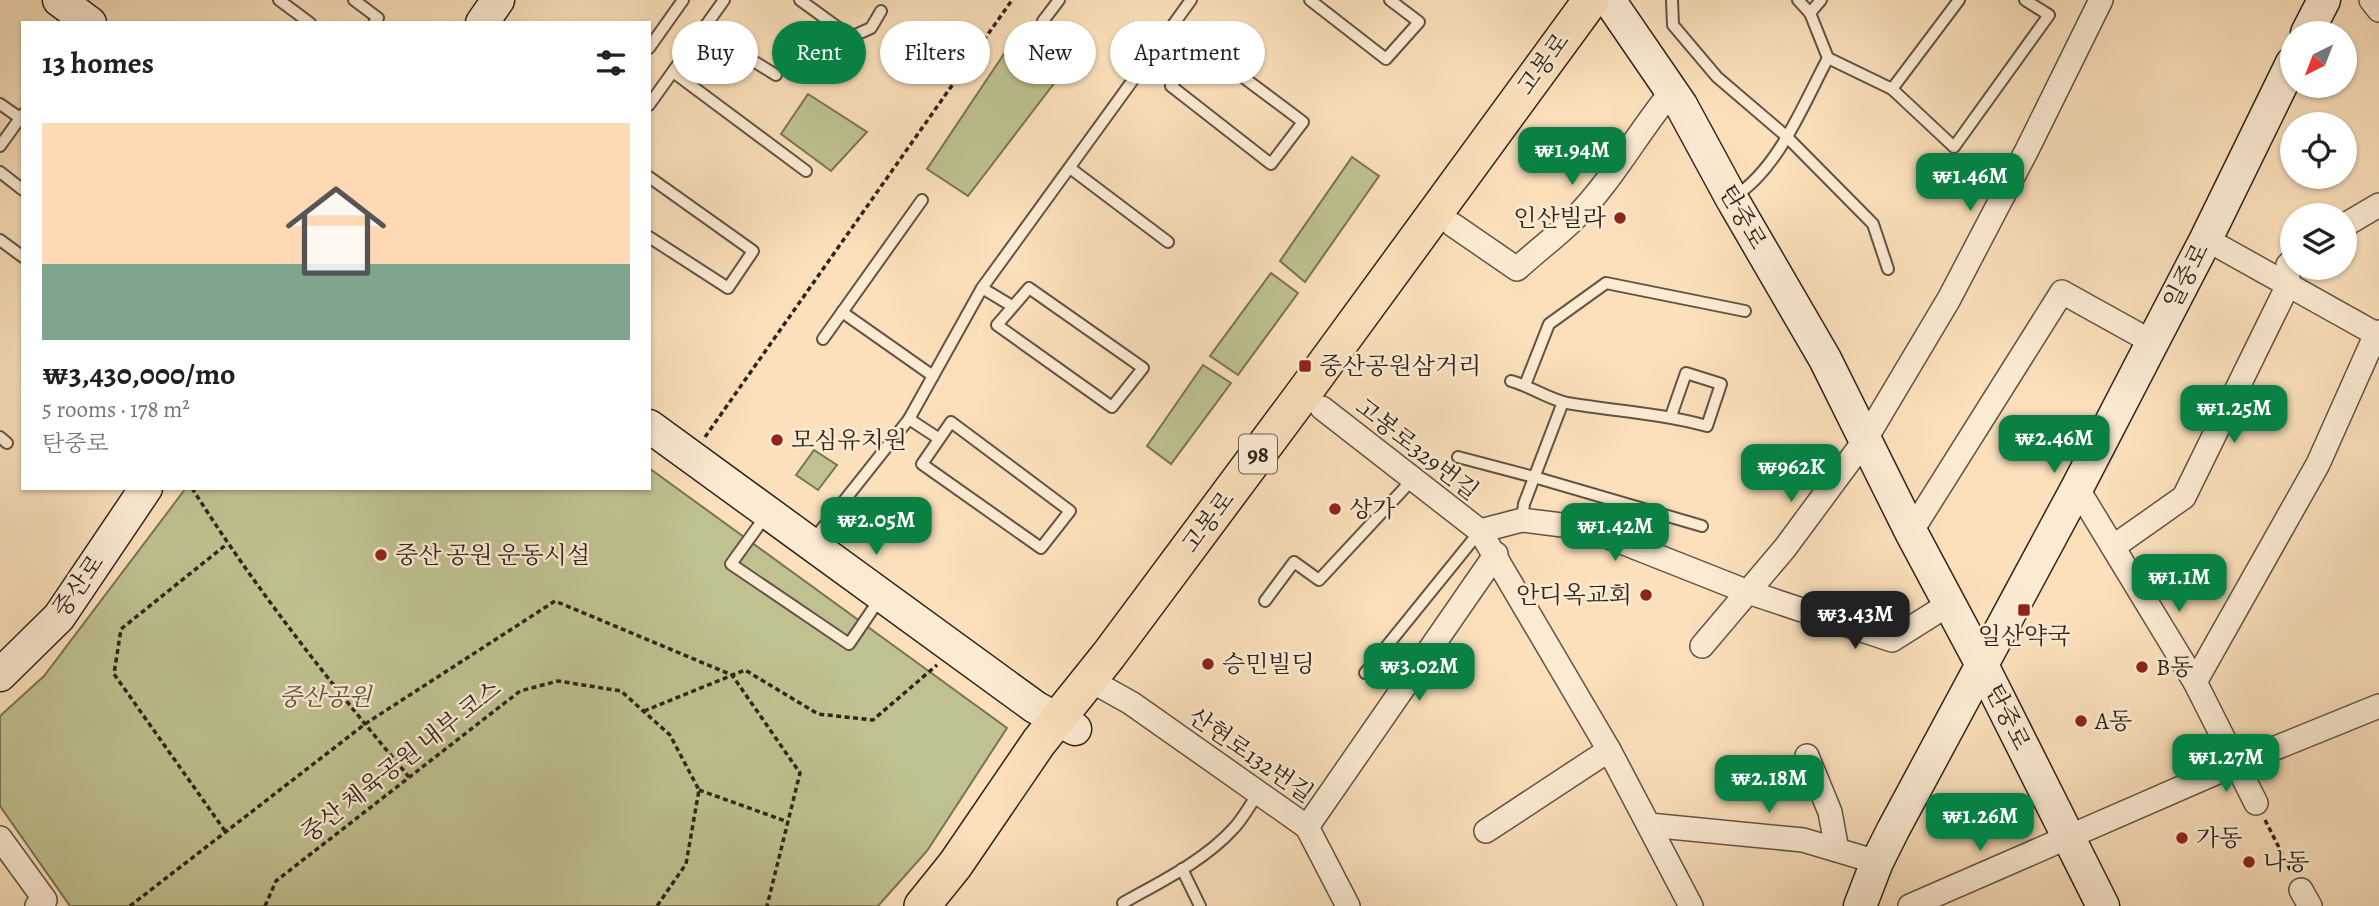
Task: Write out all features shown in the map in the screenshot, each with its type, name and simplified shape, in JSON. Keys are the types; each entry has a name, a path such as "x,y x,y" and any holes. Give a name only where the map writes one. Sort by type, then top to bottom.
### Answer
{"main road":[{"name":"고봉로","path":"1096,683 1322,408 1608,1"},
{"name":"고봉로","path":"950,906 1066,724 1303,394 1608,1"},
{"name":"고봉로","path":"922,906 955,865 1039,741 1066,724"}],"street":[{"path":"483,21 498,0"},
{"path":"1702,646 1785,548 1865,440 1949,299 2101,0"},
{"path":"2313,21 2324,0"},
{"path":"2371,0 2379,10"},
{"path":"63,1 88,21"},
{"name":"탄중로","path":"1608,1 1672,91 1825,359 2103,906"},
{"name":"일중로","path":"1863,905 1877,862 2077,488 2206,239 2280,88"},
{"path":"1453,225 1517,269 1574,219 1632,148 1652,115 1672,91"},
{"path":"2357,218 2379,205"},
{"path":"2195,682 2318,464 2378,335 2206,239"},
{"path":"2113,547 2184,497 2288,285 2288,280"},
{"path":"1911,531 2062,292 2152,342"},
{"name":"고봉로329번길","path":"1322,408 1480,531 1496,554 1609,750 1691,906"},
{"path":"651,427 1035,707 1066,724"},
{"path":"2077,488 2195,682 2256,803"},
{"name":"중산로","path":"0,675 59,617 145,490"},
{"name":"고봉로329번길","path":"1480,531 1522,520 1586,528 1748,592"},
{"path":"1307,827 1496,554"},
{"path":"1748,592 1892,640 1949,604"},
{"name":"산현로132번길","path":"1096,683 1131,703 1307,827 1348,906"},
{"path":"1910,906 2236,764 2379,706"},
{"path":"1486,831 1609,750"},
{"path":"1807,756 1830,812 1837,850"},
{"path":"1649,825 1803,840 1877,862"},
{"path":"0,838 41,903"}],"lane":[{"path":"279,0 307,21"},
{"path":"354,0 378,18 376,21"},
{"path":"651,45 684,0"},
{"path":"709,21 724,0"},
{"path":"800,0 851,37 871,28 881,11"},
{"path":"1043,21 1059,0"},
{"path":"1176,21 1191,0"},
{"path":"1310,0 1386,59 1419,22 1390,0"},
{"path":"1672,0 1674,25 1717,78 1786,136 1873,224 1888,269"},
{"path":"1798,0 1810,13 1828,58 1892,89 1954,147 2049,15 2025,0"},
{"path":"1810,13 1821,0"},
{"path":"1892,89 1959,0"},
{"path":"1200,45 1303,122 1272,164 1171,86 1185,64 1200,45"},
{"path":"1732,199 1749,187 1770,165 1828,58"},
{"path":"651,102 672,73"},
{"path":"689,84 806,171"},
{"path":"811,542 909,419 982,288 1130,84"},
{"path":"0,104 21,117"},
{"path":"0,146 21,119"},
{"path":"1070,168 1168,242"},
{"path":"0,172 21,188"},
{"path":"651,178 753,251 728,288 651,237"},
{"path":"823,339 922,200"},
{"path":"0,240 21,256"},
{"path":"1525,385 1549,324 1606,283 1745,311"},
{"path":"982,288 1012,306"},
{"path":"1029,288 1143,368 1112,407 997,325 1012,306 1029,288"},
{"path":"842,312 933,376"},
{"path":"1511,381 1563,402 1671,416 1707,425 1721,384 1686,373 1671,416"},
{"path":"1522,520 1524,504 1563,402"},
{"path":"909,419 938,438"},
{"path":"951,422 1070,511 1041,548 922,464 938,438 951,422"},
{"path":"1458,457 1702,526"},
{"path":"1265,601 1294,562 1319,580 1413,479"},
{"path":"769,512 731,564 849,644 882,595"},
{"path":"1365,674 1480,531"},
{"path":"1123,904 1182,869 1234,829 1259,793"},
{"path":"1182,869 1200,906"}],"path":[{"path":"702,441 1012,0"},
{"path":"193,490 227,544 409,777"},
{"path":"225,831 114,674 121,629 227,544"},
{"path":"130,906 365,724 555,601 732,675 800,774 767,906"},
{"path":"644,712 745,670 818,714 873,720 940,662"},
{"name":"중산 체육공원 내부 코스","path":"265,906 276,881 520,691 558,681 621,691 670,734 699,790"},
{"path":"657,906 686,864 699,790 788,822"},
{"path":"2256,803 2305,898"}],"green space":[{"path":"1004,54 1004,84 1054,84 968,196 927,169 984,84 990,84 990,75"},
{"path":"808,94 867,132 831,171 781,134"},
{"path":"1352,157 1379,176 1305,282 1280,261"},
{"path":"1271,273 1298,293 1238,375 1210,356"},
{"path":"1203,365 1231,383 1171,464 1147,446"},
{"path":"814,450 837,465 818,490 796,475"},
{"name":"중산공원","path":"651,469 1007,728 927,851 878,906 70,906 0,806 0,716 44,676 184,490 651,490"}],"place":[{"name":"인산빌라","path":"1620,218"},
{"name":"중산공원삼거리","path":"1305,366"},
{"name":"모심유치원","path":"777,440"},
{"name":"상가","path":"1335,509"},
{"name":"중산 공원 운동시설","path":"381,555"},
{"name":"안디옥교회","path":"1646,595"},
{"name":"일산약국","path":"2024,610"},
{"name":"승민빌딩","path":"1208,664"},
{"name":"B동","path":"2142,667"},
{"name":"A동","path":"2081,721"},
{"name":"가동","path":"2182,838"},
{"name":"나동","path":"2249,862"}]}
